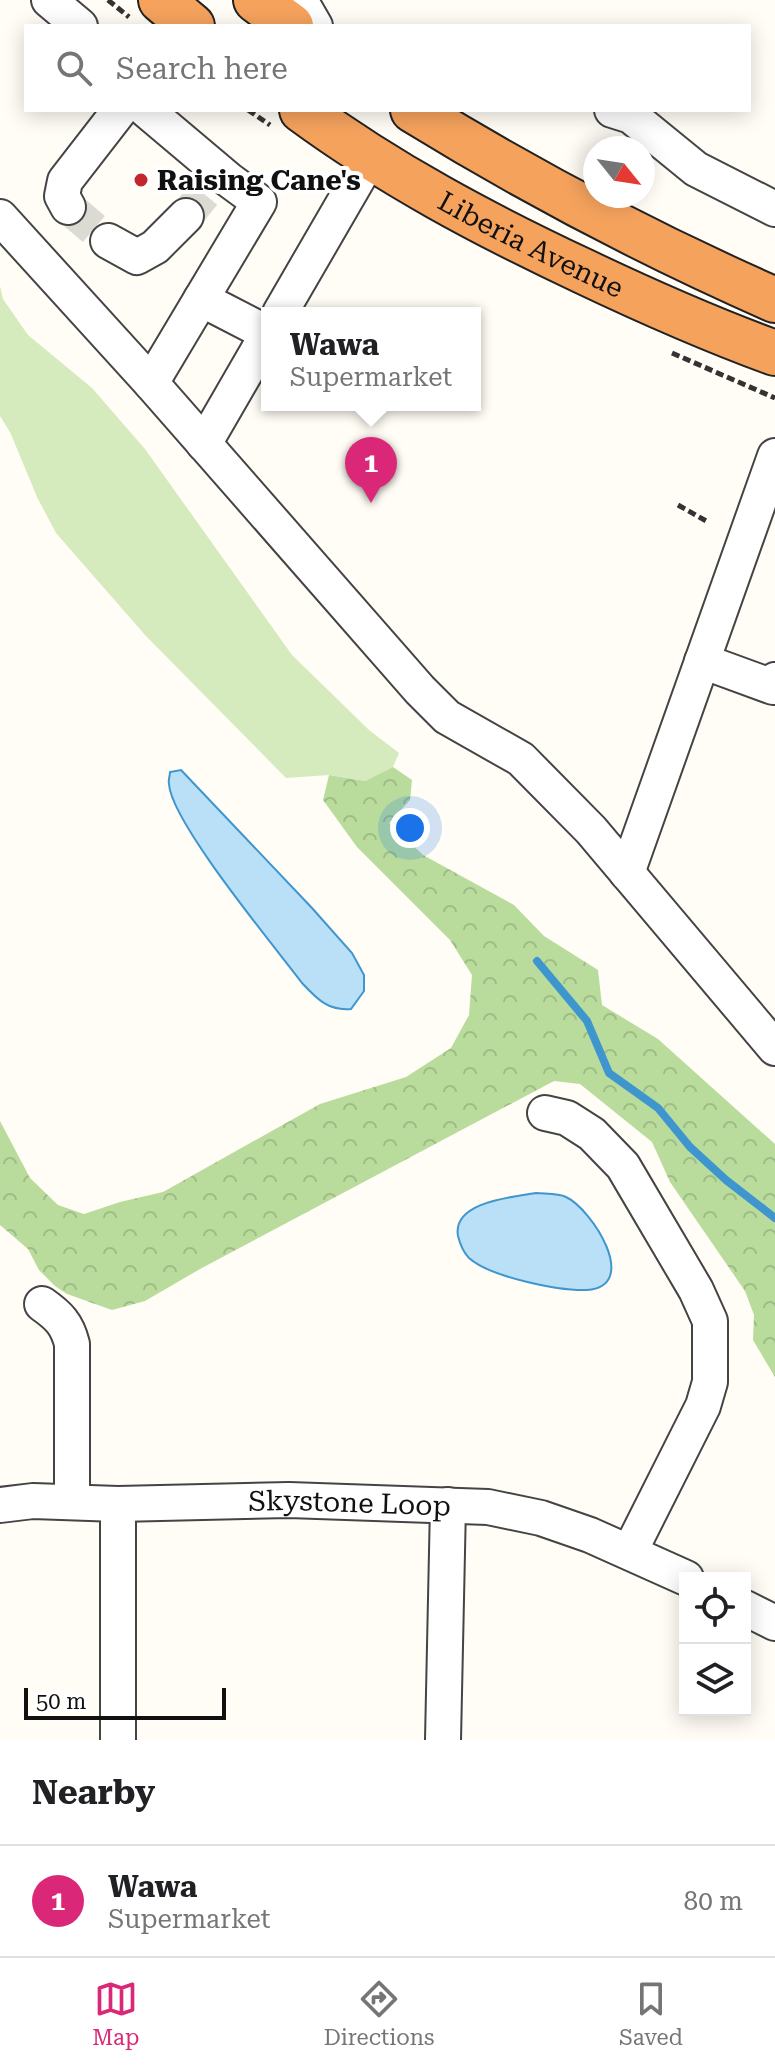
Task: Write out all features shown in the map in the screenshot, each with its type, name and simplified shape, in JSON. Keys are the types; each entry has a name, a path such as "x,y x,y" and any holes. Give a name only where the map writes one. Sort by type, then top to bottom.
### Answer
{"highway":[{"path":"161,0 190,24"},
{"path":"256,0 288,24"},
{"name":"Liberia Avenue","path":"305,112 422,189 537,249 658,306 775,353"},
{"name":"Liberia Avenue","path":"416,112 542,186 680,258 775,300"}],"street":[{"path":"49,0 78,24"},
{"path":"300,0 314,24"},
{"path":"68,207 62,196 65,181 118,112"},
{"path":"148,112 259,202 151,383"},
{"path":"618,112 631,116 696,169 775,209"},
{"path":"283,307 371,156"},
{"path":"108,241 137,257 155,247 203,201"},
{"path":"0,217 151,383 420,690 447,717 521,759 591,830 775,1048"},
{"path":"201,299 261,331"},
{"path":"204,444 261,344"},
{"path":"627,873 775,456"},
{"path":"702,661 773,687 775,680"},
{"path":"545,1113 567,1118 592,1134 623,1166 674,1249 710,1321 710,1382 703,1406 630,1551"},
{"path":"42,1304 68,1327 72,1344 72,1502"},
{"name":"Skystone Loop","path":"0,1505 33,1501 118,1504 289,1500 488,1507 541,1518 630,1551 679,1575"},
{"path":"118,1504 118,1740"},
{"path":"443,1740 448,1505"},
{"path":"751,1611 775,1623"}],"path":[{"path":"108,0 138,24"},
{"path":"751,389 775,398"},
{"path":"678,505 708,522"}],"green space":[{"path":"0,286 3,299 28,335 92,388 145,449 292,655 369,730 399,753 393,767 365,781 329,775 286,778 145,635 56,533 0,416"},
{"path":"393,767 412,780 410,800 389,823 423,855 514,905 544,936 598,970 602,1005 658,1039 775,1144 775,1377 753,1340 754,1315 745,1291 670,1182 652,1142 580,1084 554,1081 145,1301 112,1310 67,1294 55,1286 39,1270 28,1249 0,1225 0,1121 30,1178 58,1205 84,1214 163,1192 320,1104 406,1077 451,1048 469,1015 472,975 450,940 357,847 323,800 329,775 365,781"}],"water":[{"path":"181,770 352,953 364,975 364,991 351,1009 329,1006 302,983 226,884 174,802 170,772"},
{"path":"536,1193 566,1197 588,1216 606,1246 611,1262 610,1275 603,1285 575,1290 525,1282 479,1265 465,1253 458,1236 464,1216 486,1203"}],"waterway":[{"path":"537,961 587,1021 609,1073 658,1108 690,1147 775,1218"}],"tunnel":[{"path":"186,216 204,194"},
{"path":"68,207 108,241"}],"place":[{"name":"Raising Cane's","path":"141,180"},
{"name":"Wawa","path":"371,503"}]}
